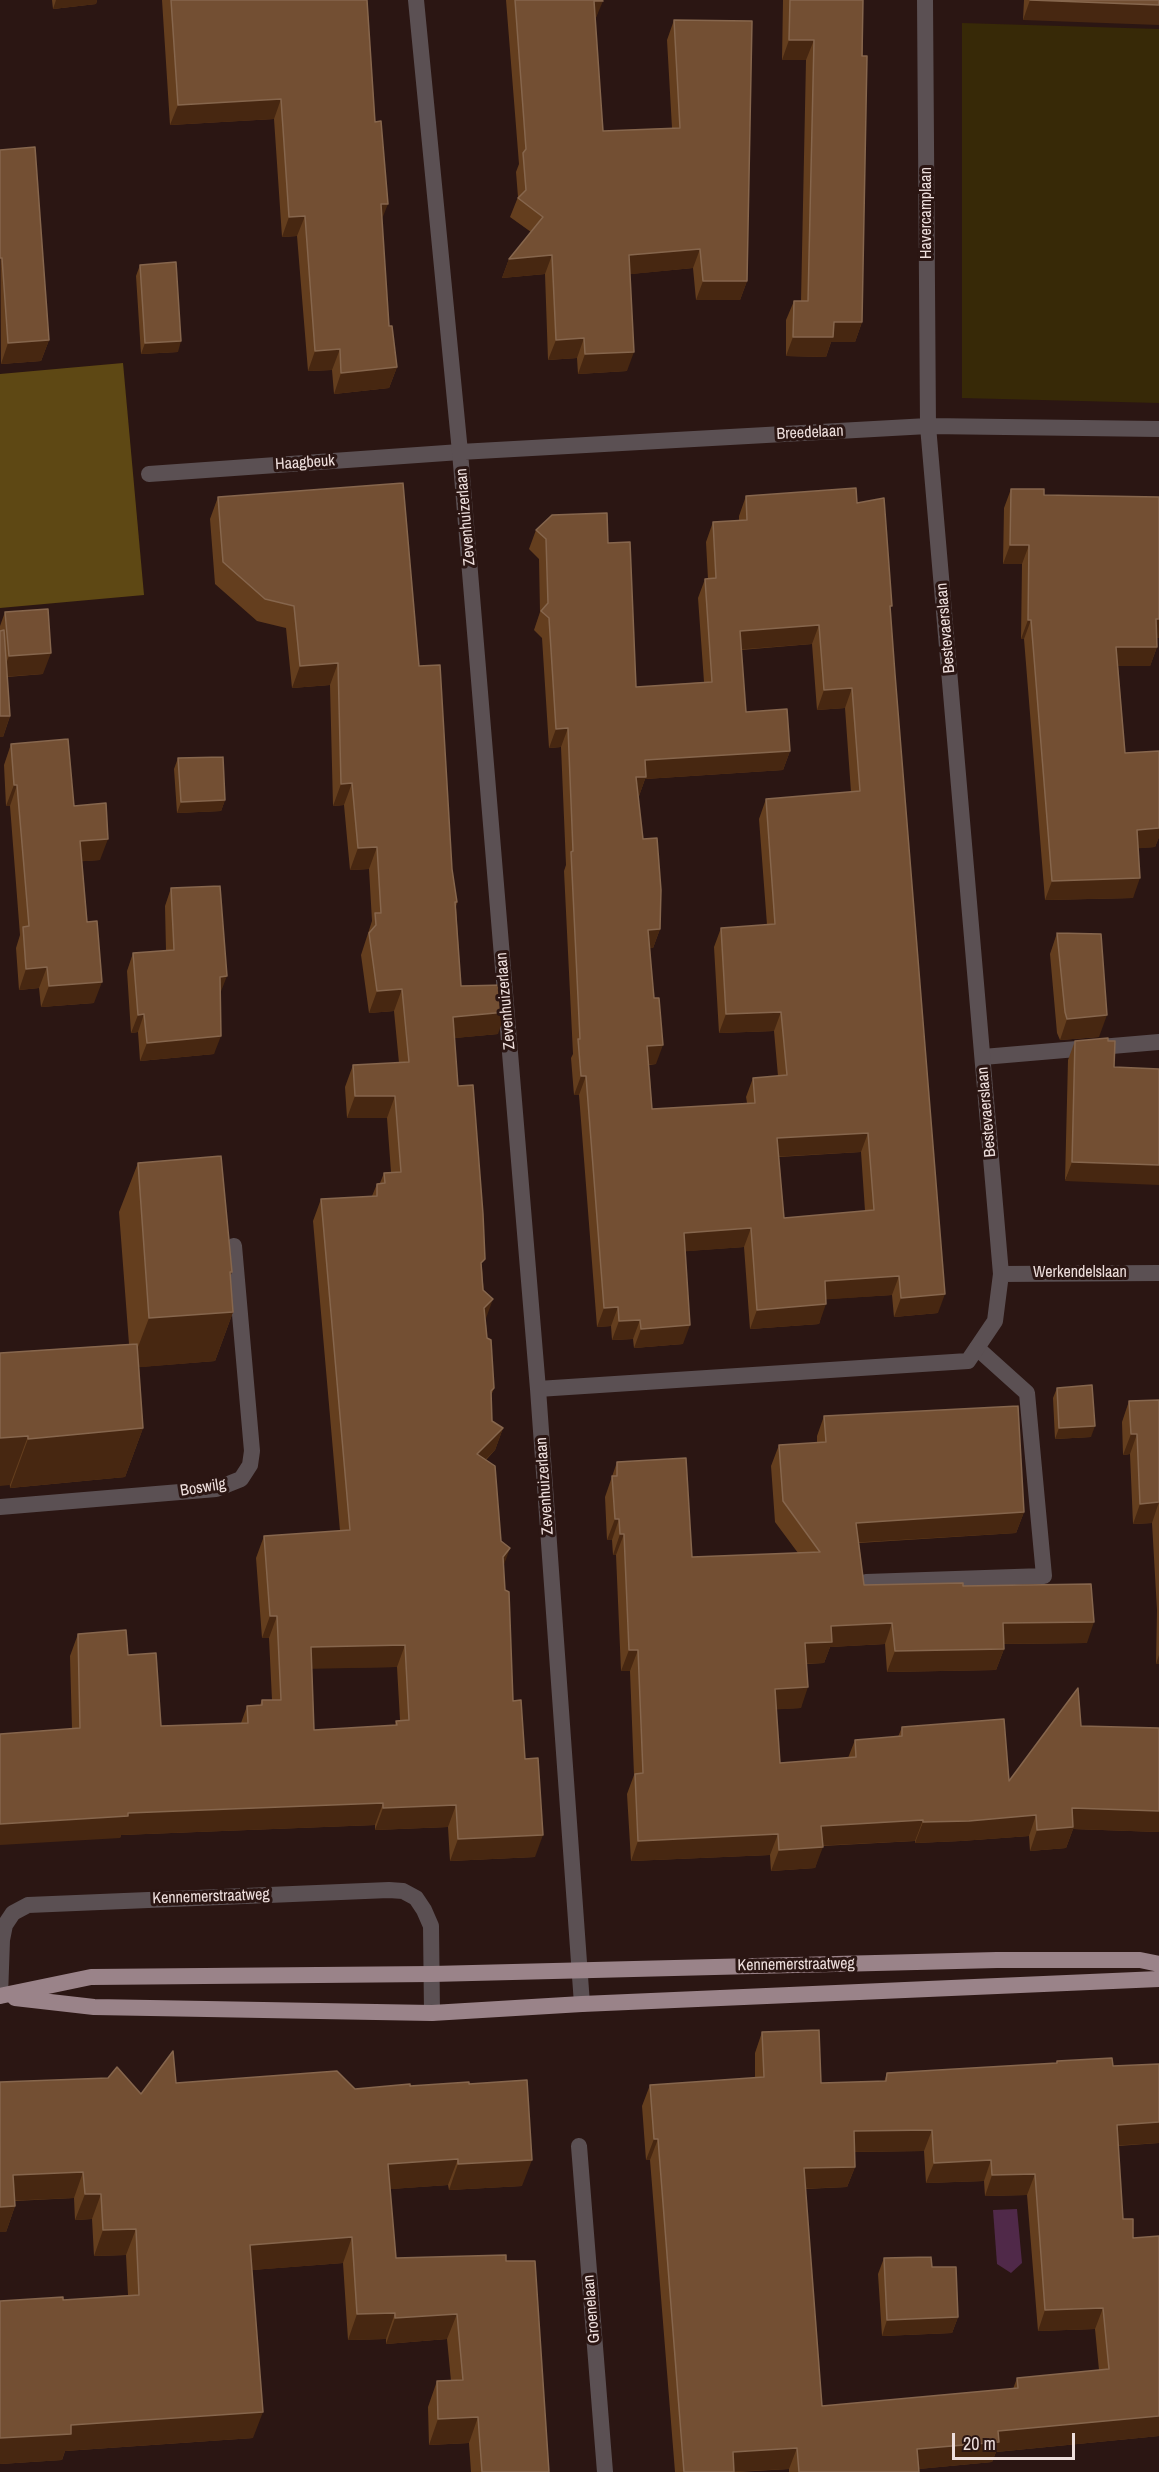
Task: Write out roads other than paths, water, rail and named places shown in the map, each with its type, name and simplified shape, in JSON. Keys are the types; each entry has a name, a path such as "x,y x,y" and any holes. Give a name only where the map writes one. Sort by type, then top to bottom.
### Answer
{"main road":[{"name":"Kennemerstraatweg","path":"0,1996 91,1977 432,1974 997,1960 1140,1960 1159,1964"},
{"name":"Kennemerstraatweg","path":"0,1996 94,2007 432,2013 582,2004 1159,1979"}],"street":[{"name":"Zevenhuizerlaan","path":"416,0 460,452 538,1389 582,2004"},
{"name":"Havercamplaan","path":"925,0 928,426"},
{"name":"Breedelaan","path":"460,452 928,426 1159,429"},
{"name":"Bestevaerslaan","path":"538,1389 968,1361 995,1321 1001,1274 928,426"},
{"name":"Haagbeuk","path":"149,474 460,452"},
{"path":"983,1058 1159,1042"},
{"name":"Boswilg","path":"0,1507 216,1489 241,1479 250,1465 252,1451 234,1246"},
{"name":"Werkendelslaan","path":"1001,1274 1159,1273"},
{"path":"866,1582 1044,1576 1027,1393 977,1348"},
{"name":"Kennemerstraatweg","path":"0,1996 2,1940 5,1925 13,1913 28,1905 403,1891 416,1898 431,1926 432,2013"},
{"name":"Groenelaan","path":"579,2146 604,2472"}]}
